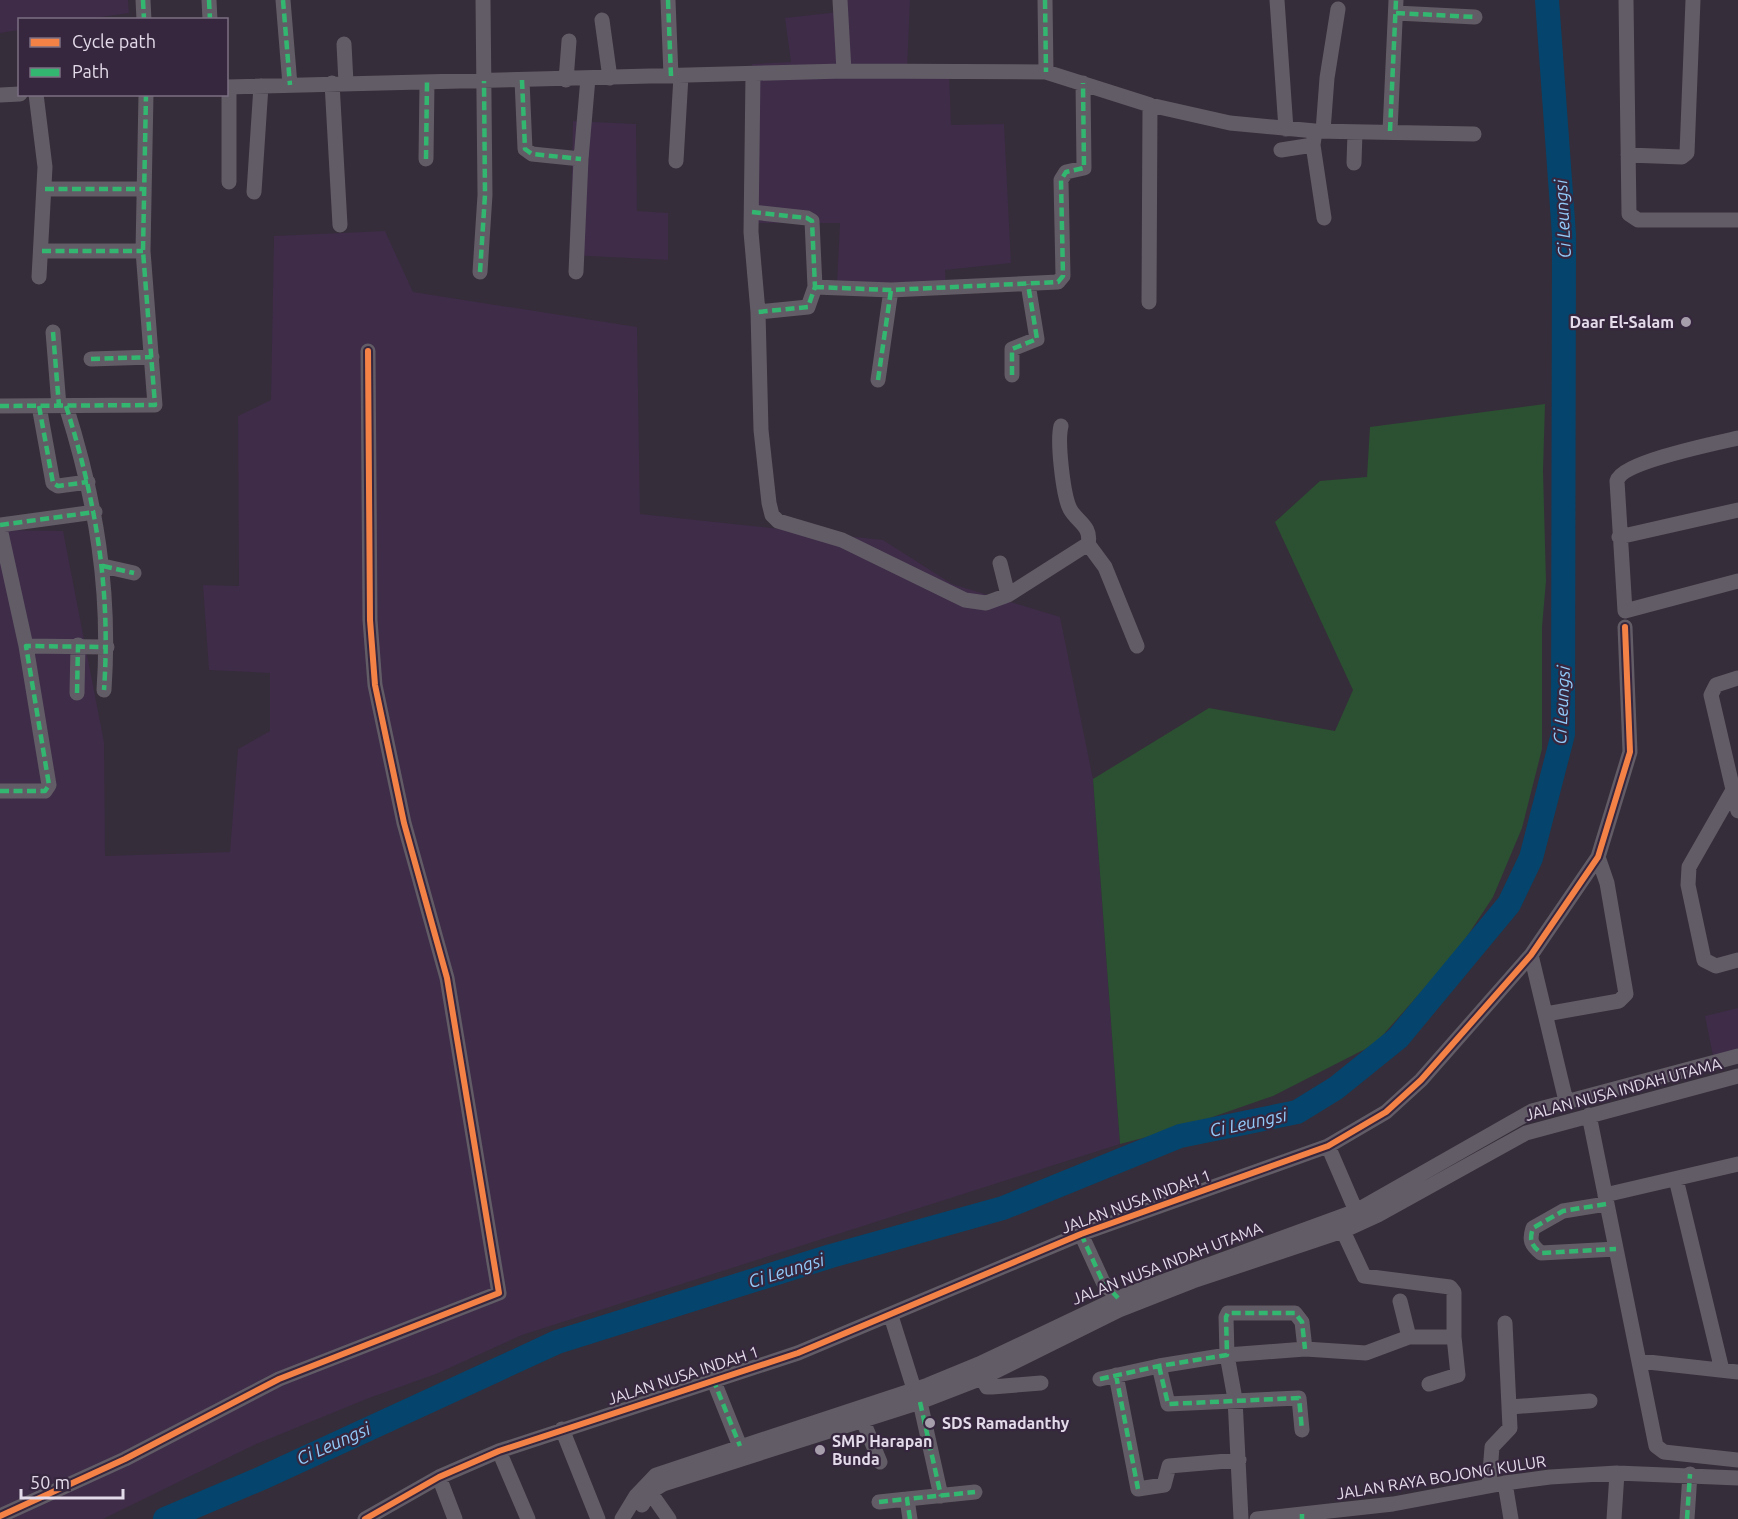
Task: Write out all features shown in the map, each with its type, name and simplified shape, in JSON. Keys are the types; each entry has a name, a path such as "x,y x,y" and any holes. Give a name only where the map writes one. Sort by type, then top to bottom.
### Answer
{"street":[{"path":"143,0 144,18"},
{"path":"209,0 210,18"},
{"path":"284,0 290,85"},
{"path":"480,272 485,195 483,0"},
{"path":"659,0 668,0 676,76 676,161"},
{"path":"840,0 844,71"},
{"path":"1045,0 1046,72"},
{"path":"1277,0 1286,129"},
{"path":"1626,0 1627,210 1634,218 1738,220"},
{"path":"1628,155 1682,157 1687,153 1693,0"},
{"path":"1390,131 1396,6 1475,17"},
{"path":"1324,218 1317,136 1338,9"},
{"path":"602,20 610,78"},
{"path":"566,80 569,41"},
{"path":"340,225 339,83 344,44"},
{"path":"229,182 228,87 844,71 1046,72 1150,105 1230,123 1286,129 1317,136"},
{"path":"753,74 752,212 764,468 769,503 775,518 842,540 965,600 986,603 1008,595 1088,544"},
{"path":"576,272 581,159 588,78"},
{"path":"522,80 525,149 532,154 581,159"},
{"path":"426,159 427,82"},
{"path":"815,287 891,290 1056,283 1063,276 1061,180 1066,172 1084,168 1083,83"},
{"path":"254,192 261,86"},
{"path":"0,95 18,94"},
{"path":"36,96 45,189 39,277"},
{"path":"0,406 155,405 143,251 146,96"},
{"path":"1149,302 1150,105"},
{"path":"1354,164 1355,132"},
{"path":"1281,150 1317,136 1355,132 1474,134"},
{"path":"45,189 144,189"},
{"path":"752,212 811,219 815,287 807,308 758,312"},
{"path":"42,250 143,251"},
{"path":"1012,375 1012,349 1037,339 1028,284"},
{"path":"878,380 891,290"},
{"path":"53,332 63,406 88,482 103,566 107,647 104,690"},
{"path":"0,1516 125,1459 279,1380 499,1293 447,978 404,823 375,685 370,620 368,351"},
{"path":"91,359 152,357"},
{"path":"39,406 53,483 58,486 88,482"},
{"path":"1061,426 1059,445 1068,504 1085,527 1088,544 1105,567 1137,646"},
{"path":"1738,438 1657,459 1621,473 1617,481 1624,611 1738,581"},
{"path":"1619,537 1738,510"},
{"path":"0,791 45,791 49,785 26,646 0,526 95,512"},
{"path":"1000,563 1008,595"},
{"path":"103,566 134,573"},
{"name":"JALAN NUSA INDAH 1","path":"373,1517 439,1477 499,1450 798,1353 891,1316 1081,1234 1328,1146 1386,1112 1421,1080 1531,955 1598,857 1630,752 1625,627"},
{"path":"77,693 78,645"},
{"path":"26,646 107,647"},
{"path":"1738,678 1716,685 1710,695 1738,811"},
{"path":"1733,790 1692,861 1688,880 1704,960 1716,966 1738,960"},
{"path":"1546,1014 1619,1001 1626,994 1607,883 1598,857"},
{"path":"1531,955 1566,1101"},
{"name":"JALAN NUSA INDAH UTAMA","path":"650,1492 663,1484 742,1452 917,1396 982,1378 1119,1310 1289,1242 1356,1211 1526,1114 1566,1101 1738,1056"},
{"name":"JALAN NUSA INDAH UTAMA","path":"622,1519 646,1482 656,1475 863,1421 1118,1298 1289,1242 1343,1232 1526,1133 1738,1076"},
{"path":"1588,1115 1658,1448 1664,1452 1738,1460"},
{"path":"1328,1146 1356,1211"},
{"path":"1616,1249 1541,1253 1532,1246 1530,1238 1533,1228 1563,1211 1738,1164"},
{"path":"1639,1361 1734,1371 1676,1179"},
{"path":"1343,1232 1364,1276 1450,1287 1454,1292 1454,1337 1458,1375 1429,1384"},
{"path":"1081,1234 1103,1282 1118,1298"},
{"path":"1400,1302 1409,1337"},
{"path":"1241,1519 1235,1399 1227,1355 1226,1317 1228,1313 1295,1313 1302,1322 1305,1349"},
{"path":"891,1316 917,1396 941,1496"},
{"path":"1505,1323 1510,1428 1491,1447 1497,1484 1511,1519"},
{"path":"1100,1379 1159,1366 1227,1355 1305,1349 1366,1353 1409,1337 1454,1337"},
{"path":"1159,1366 1167,1404 1235,1399 1299,1398 1302,1430"},
{"path":"1116,1375 1138,1489 1164,1485 1169,1466 1239,1460"},
{"path":"982,1378 987,1387 1041,1383"},
{"path":"713,1379 742,1452"},
{"path":"1510,1407 1590,1401"},
{"path":"863,1421 880,1462"},
{"path":"562,1429 598,1519"},
{"path":"499,1450 528,1519"},
{"path":"1614,1519 1617,1473"},
{"name":"JALAN RAYA BOJONG KULUR","path":"1257,1519 1302,1517 1393,1504 1497,1484 1617,1473 1690,1474 1738,1478"},
{"path":"1687,1519 1690,1474"},
{"path":"439,1477 455,1519"},
{"path":"633,1519 650,1492 669,1519"},
{"path":"879,1502 975,1492"},
{"path":"908,1499 910,1519"}],"shaded area":[{"path":"0,0 128,0 129,13 94,18 18,18 18,30 0,33"},
{"path":"839,0 910,0 907,70 949,71 951,125 1004,124 1011,263 945,270 946,287 837,284 840,223 757,223 752,64 791,62 785,18 839,12"},
{"path":"573,121 636,124 637,211 668,213 668,260 570,255"},
{"path":"385,231 413,292 637,327 640,514 883,540 952,584 1060,617 1093,779 1120,1144 522,1335 436,1374 369,1398 254,1445 103,1519 0,1519 0,530 63,531 104,742 105,856 230,852 238,749 270,731 270,673 209,670 203,585 239,586 238,416 271,400 274,236"},
{"path":"1738,1008 1738,1061 1715,1066 1705,1016"}],"green space":[{"path":"1545,404 1543,471 1546,581 1542,627 1542,749 1522,828 1493,897 1458,950 1375,1044 1273,1096 1181,1128 1120,1144 1093,779 1209,708 1335,731 1353,690 1275,522 1320,481 1367,477 1370,427"}],"waterway":[{"name":"Ci Leungsi","path":"165,1519 262,1478 557,1342 831,1256 1003,1208 1180,1136 1297,1112 1336,1088 1398,1038 1509,904 1531,858 1563,734 1564,235 1547,0"}],"marked path":[{"path":"143,0 144,18"},
{"path":"209,0 210,18"},
{"path":"283,0 290,85"},
{"path":"668,0 671,76"},
{"path":"1045,0 1046,72"},
{"path":"1390,131 1396,0"},
{"path":"1396,13 1475,17"},
{"path":"522,80 525,149 532,154 581,159"},
{"path":"480,272 485,195 484,81"},
{"path":"426,159 427,82"},
{"path":"815,287 891,290 1058,282 1063,276 1061,180 1066,172 1084,168 1083,83"},
{"path":"0,406 155,405 143,251 146,96"},
{"path":"45,189 144,189"},
{"path":"752,212 807,218 812,221 815,287 808,307 758,312"},
{"path":"42,251 143,251"},
{"path":"1012,375 1012,349 1037,339 1028,284"},
{"path":"878,380 891,290"},
{"path":"53,332 59,406"},
{"path":"91,359 152,357"},
{"path":"39,406 53,483 58,486 88,482"},
{"path":"66,406 86,476 99,546 105,617 104,690"},
{"path":"0,525 95,512"},
{"path":"103,566 134,573"},
{"path":"77,693 78,645"},
{"path":"0,791 45,791 49,785 26,646 107,647"},
{"path":"1606,1204 1563,1211 1533,1228 1532,1242 1541,1253 1616,1249"},
{"path":"1081,1234 1103,1282 1118,1298"},
{"path":"1100,1379 1159,1366 1227,1355 1226,1317 1228,1313 1295,1313 1302,1322 1305,1349"},
{"path":"1159,1366 1168,1404 1299,1398 1302,1430"},
{"path":"1116,1375 1138,1489"},
{"path":"713,1379 740,1446"},
{"path":"920,1402 941,1496"},
{"path":"1687,1519 1690,1474"},
{"path":"910,1519 907,1499 975,1492"},
{"path":"879,1502 907,1499"},
{"path":"1302,1514 1302,1519"}],"cycle path":[{"path":"0,1516 125,1459 279,1379 499,1293 447,978 404,823 375,685 370,620 368,351"},
{"path":"365,1519 439,1477 499,1451 798,1353 1081,1234 1328,1146 1386,1112 1421,1080 1531,955 1598,857 1630,752 1625,627"}],"place":[{"name":"Daar El-Salam","path":"1686,322"},
{"name":"SDS Ramadanthy","path":"930,1423"},
{"name":"SMP Harapan Bunda","path":"820,1450"}]}
